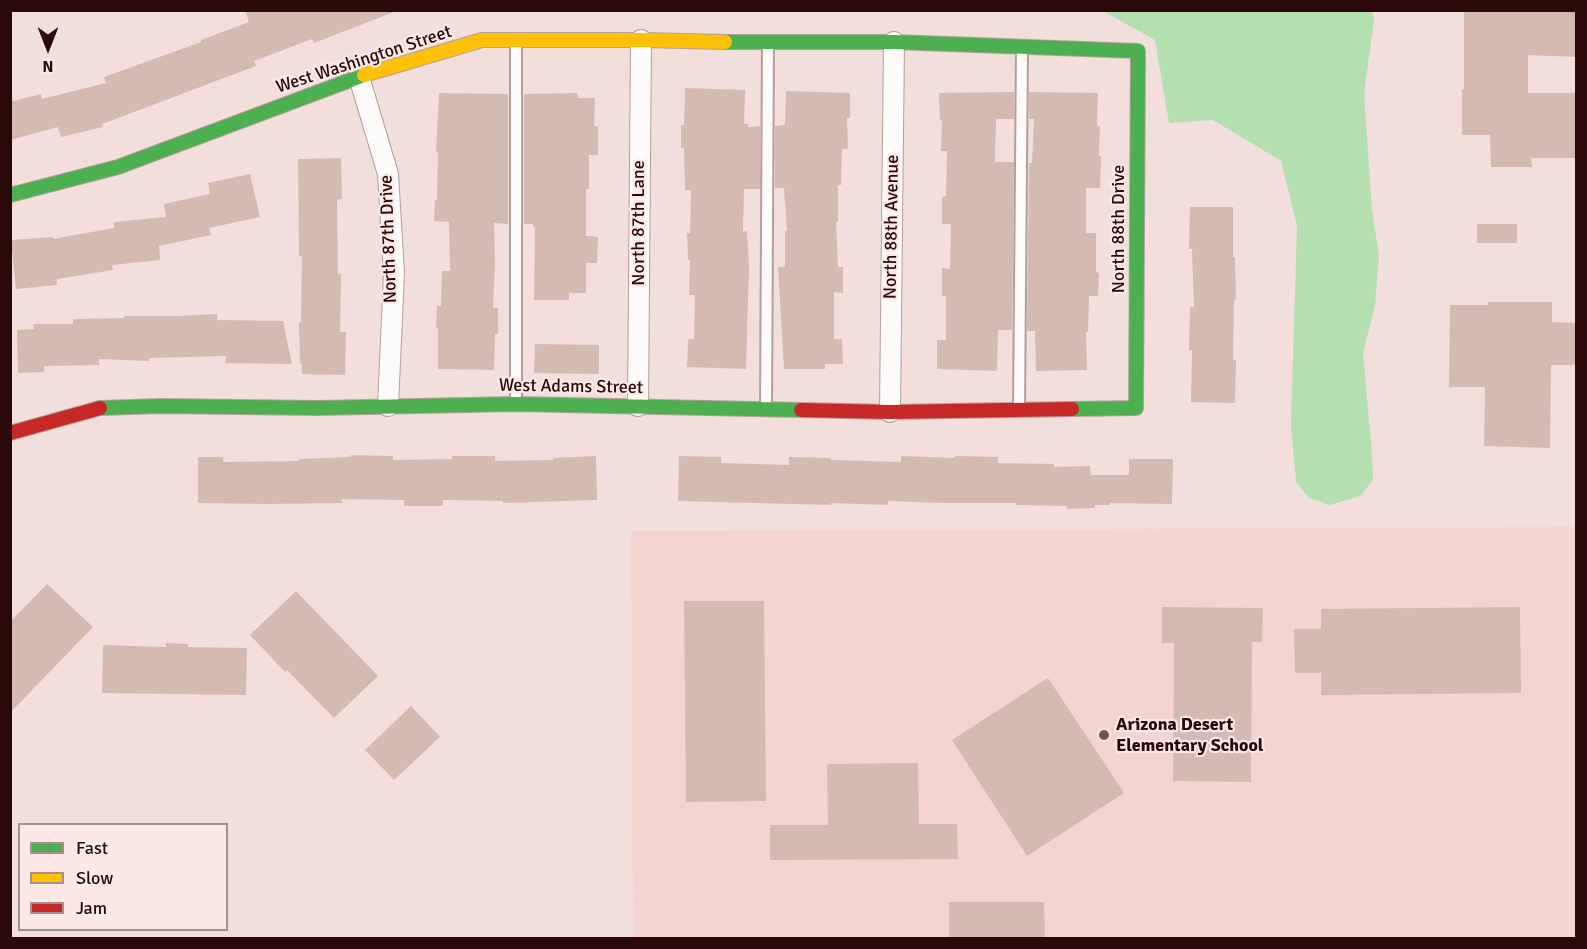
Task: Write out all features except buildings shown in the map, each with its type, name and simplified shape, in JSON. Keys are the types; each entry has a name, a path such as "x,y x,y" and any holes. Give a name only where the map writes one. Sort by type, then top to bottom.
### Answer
{"street":[{"name":"West Washington Street","path":"10,195 118,167 359,77 482,40 894,42 1138,51"},
{"name":"North 87th Lane","path":"638,406 641,40"},
{"name":"North 88th Avenue","path":"890,412 894,42"},
{"name":"North 88th Drive","path":"1136,408 1138,51"},
{"name":"North 87th Drive","path":"359,77 388,174 394,273 388,406"},
{"name":"West Adams Street","path":"10,433 95,408 161,406 318,408 516,404 890,412 1136,408"}],"lane":[{"path":"516,40 516,404"},
{"path":"766,409 768,43"},
{"path":"1019,410 1022,47"}],"shaded area":[{"name":"Arizona Desert Elementary School","path":"1576,527 1576,938 633,938 631,531"}],"green space":[{"path":"1103,11 1372,11 1374,20 1364,93 1372,211 1379,255 1375,306 1363,353 1373,480 1360,496 1330,505 1309,498 1296,482 1291,425 1297,225 1281,161 1213,120 1169,123 1155,40"}],"traffic: fast":[{"path":"725,42 894,42 1138,51 1136,408 1072,409"},
{"path":"10,195 118,167 364,75"},
{"path":"100,408 161,406 318,408 516,404 801,410"}],"traffic: slow":[{"path":"364,75 482,40 725,42"}],"traffic: jam":[{"path":"10,433 100,408"},
{"path":"801,410 890,412 1072,409"}],"place":[{"name":"Arizona Desert Elementary School","path":"1104,735"}]}
